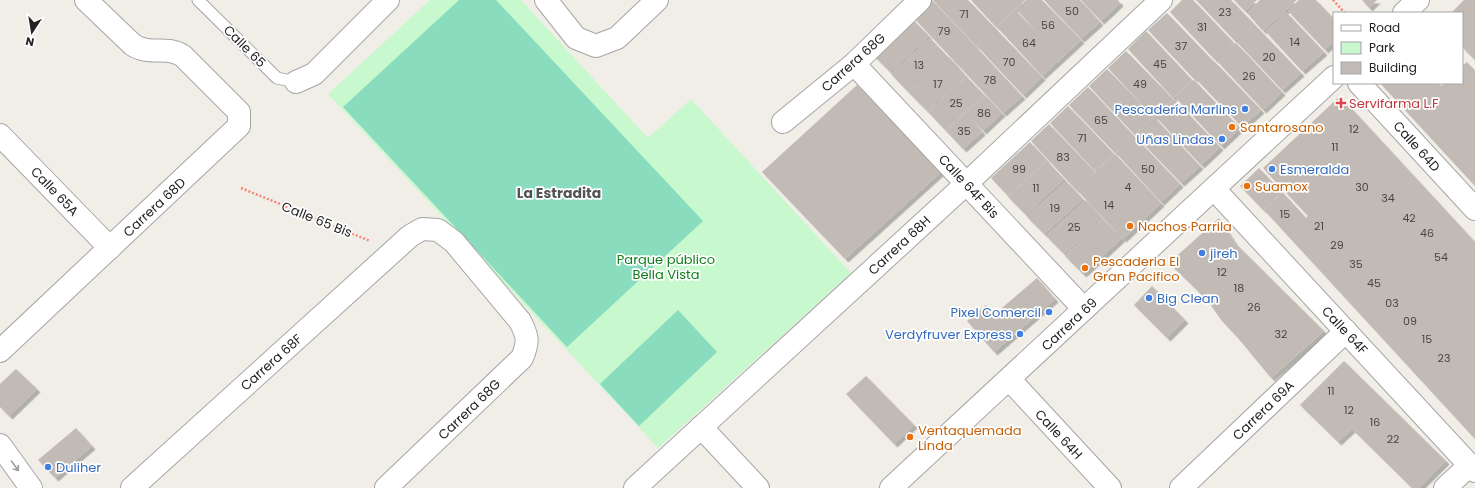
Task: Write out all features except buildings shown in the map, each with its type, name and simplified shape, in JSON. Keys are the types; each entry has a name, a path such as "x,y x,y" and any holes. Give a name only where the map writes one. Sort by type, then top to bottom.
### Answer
{"street":[{"name":"Carrera 68D","path":"0,351 239,126 239,112 183,56 169,50 150,52 133,45 86,0"},
{"path":"296,82 314,74 388,0"},
{"path":"546,0 576,38 596,46 617,38 657,0"},
{"name":"Carrera 68G","path":"783,122 854,64 920,0"},
{"name":"Carrera 68H","path":"635,488 967,183 1161,0"},
{"path":"1405,12 1418,0"},
{"name":"Calle 64F Bis","path":"854,64 1084,309"},
{"name":"Carrera 69","path":"891,488 1214,190 1333,78"},
{"name":"Calle 64D","path":"1360,84 1475,209"},
{"name":"Calle 65A","path":"0,135 110,248"},
{"name":"Calle 64F","path":"1214,190 1472,468"},
{"name":"Carrera 68F","path":"132,488 394,250 410,236 422,229 438,230 454,242 520,321"},
{"name":"Carrera 68G","path":"386,488 522,358 528,344 526,333 520,321"},
{"name":"Carrera 69A","path":"1181,488 1346,331"},
{"name":"Calle 64H","path":"1009,379 1110,488"},
{"path":"701,427 758,488"},
{"path":"0,445 31,488"},
{"path":"1445,488 1472,468"}],"lane":[{"name":"Calle 65","path":"198,0 277,78 296,82"}],"path":[{"path":"1333,0 1344,12"},
{"name":"Calle 65 Bis","path":"241,188 394,250"}],"green space":[{"name":"Parque público Bella Vista","path":"430,0 521,0 648,138 691,99 851,273 658,448 328,94"},
{"path":"459,0 496,0 703,221 567,347 343,107"},
{"path":"678,310 717,352 639,426 600,384"}],"place":[{"name":"Servifarma L.F","path":"1341,103"},
{"name":"Pescadería Marlins","path":"1245,109"},
{"name":"Santarosano","path":"1232,127"},
{"name":"Uñas Lindas","path":"1222,139"},
{"name":"Esmeralda","path":"1272,169"},
{"name":"Suamox","path":"1247,186"},
{"name":"Nachos Parrila","path":"1130,226"},
{"name":"jireh","path":"1202,253"},
{"name":"Pescaderia El Gran Pacifico","path":"1085,268"},
{"name":"Big Clean","path":"1149,298"},
{"name":"Pixel Comercil","path":"1049,312"},
{"name":"Verdyfruver Express","path":"1020,334"},
{"name":"Ventaquemada Linda","path":"910,437"},
{"name":"Duliher","path":"48,467"}],"district":[{"name":"La Estradita","path":"559,193"}]}
